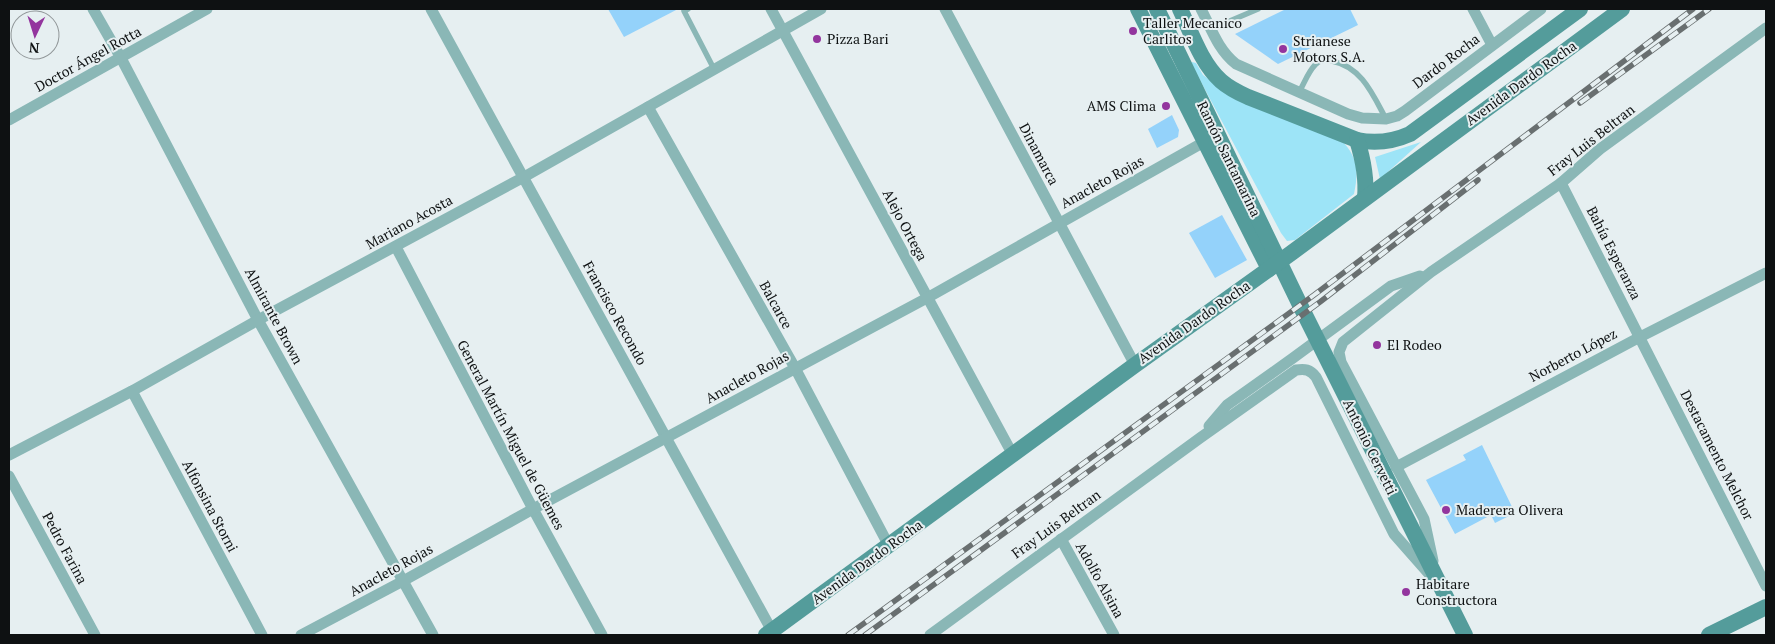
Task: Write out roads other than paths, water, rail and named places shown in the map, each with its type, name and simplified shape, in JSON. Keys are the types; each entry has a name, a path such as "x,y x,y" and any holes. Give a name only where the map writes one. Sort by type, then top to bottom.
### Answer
{"main road":[{"name":"Ramón Santamarina","path":"1138,9 1269,269"},
{"name":"Ramón Santamarina","path":"1157,9 1302,309"},
{"path":"1180,9 1206,62 1222,82 1248,97 1357,140 1365,170 1365,198"},
{"name":"Avenida Dardo Rocha","path":"1357,140 1370,143 1383,142 1410,134 1580,9"},
{"name":"Avenida Dardo Rocha","path":"769,633 1290,254 1622,9"},
{"name":"Antonio Cervetti","path":"1302,309 1464,635"},
{"path":"1709,635 1766,607"}],"street":[{"name":"Almirante Brown","path":"93,9 121,58 258,320 433,635"},
{"name":"Doctor Ángel Rotta","path":"9,120 207,9"},
{"name":"Francisco Recondo","path":"431,9 666,438 769,633"},
{"name":"Alejo Ortega","path":"771,9 1012,455"},
{"name":"Mariano Acosta","path":"9,455 132,391 258,320 524,177 821,9"},
{"name":"Dinamarca","path":"945,9 1135,365"},
{"path":"1201,9 1226,56 1236,64 1299,92"},
{"path":"1474,9 1492,45"},
{"name":"Dardo Rocha","path":"1299,92 1348,114 1362,118 1386,119 1397,116 1541,9"},
{"name":"Fray Luis Beltran","path":"1343,342 1431,272 1561,183 1600,150 1766,28"},
{"name":"Balcarce","path":"648,106 794,368 889,546"},
{"name":"Anacleto Rojas","path":"301,635 403,581 532,508 927,298 1204,142"},
{"name":"Bahía Esperanza","path":"1561,183 1640,337"},
{"name":"General Martín Miguel de Güemes","path":"396,247 532,508 602,635"},
{"name":"Fray Luis Beltran","path":"1200,438 1227,405 1391,286 1431,272"},
{"name":"Norberto López","path":"1396,467 1640,337 1766,273"},
{"name":"Destacamento Melchor","path":"1640,337 1766,586"},
{"name":"Antonio Cervetti","path":"1343,342 1339,352 1341,362 1424,519 1438,585"},
{"name":"Fray Luis Beltran","path":"930,635 1296,370 1306,369"},
{"name":"Antonio Cervetti","path":"1306,369 1316,377 1394,534 1438,585"},
{"name":"Alfonsina Storni","path":"132,391 262,635"},
{"name":"Pedro Farina","path":"9,476 95,635"},
{"name":"Adolfo Alsina","path":"1061,539 1114,635"}],"lane":[{"path":"688,9 684,11 714,69"},
{"path":"1211,29 1258,9"},
{"path":"1299,92 1315,64 1323,60 1336,62 1352,69 1362,78 1372,91 1386,119"}],"railway":[{"path":"848,635 1314,295 1693,9"},
{"path":"1580,103 1709,9"},
{"path":"865,635 1320,302 1478,180"}],"place":[{"name":"Taller Mecanico Carlitos","path":"1133,31"},
{"name":"Pizza Bari","path":"817,39"},
{"name":"Strianese Motors S.A.","path":"1283,49"},
{"name":"AMS Clima","path":"1166,106"},
{"name":"El Rodeo","path":"1377,345"},
{"name":"Maderera Olivera","path":"1446,510"},
{"name":"Habitare Constructora","path":"1406,592"}]}
